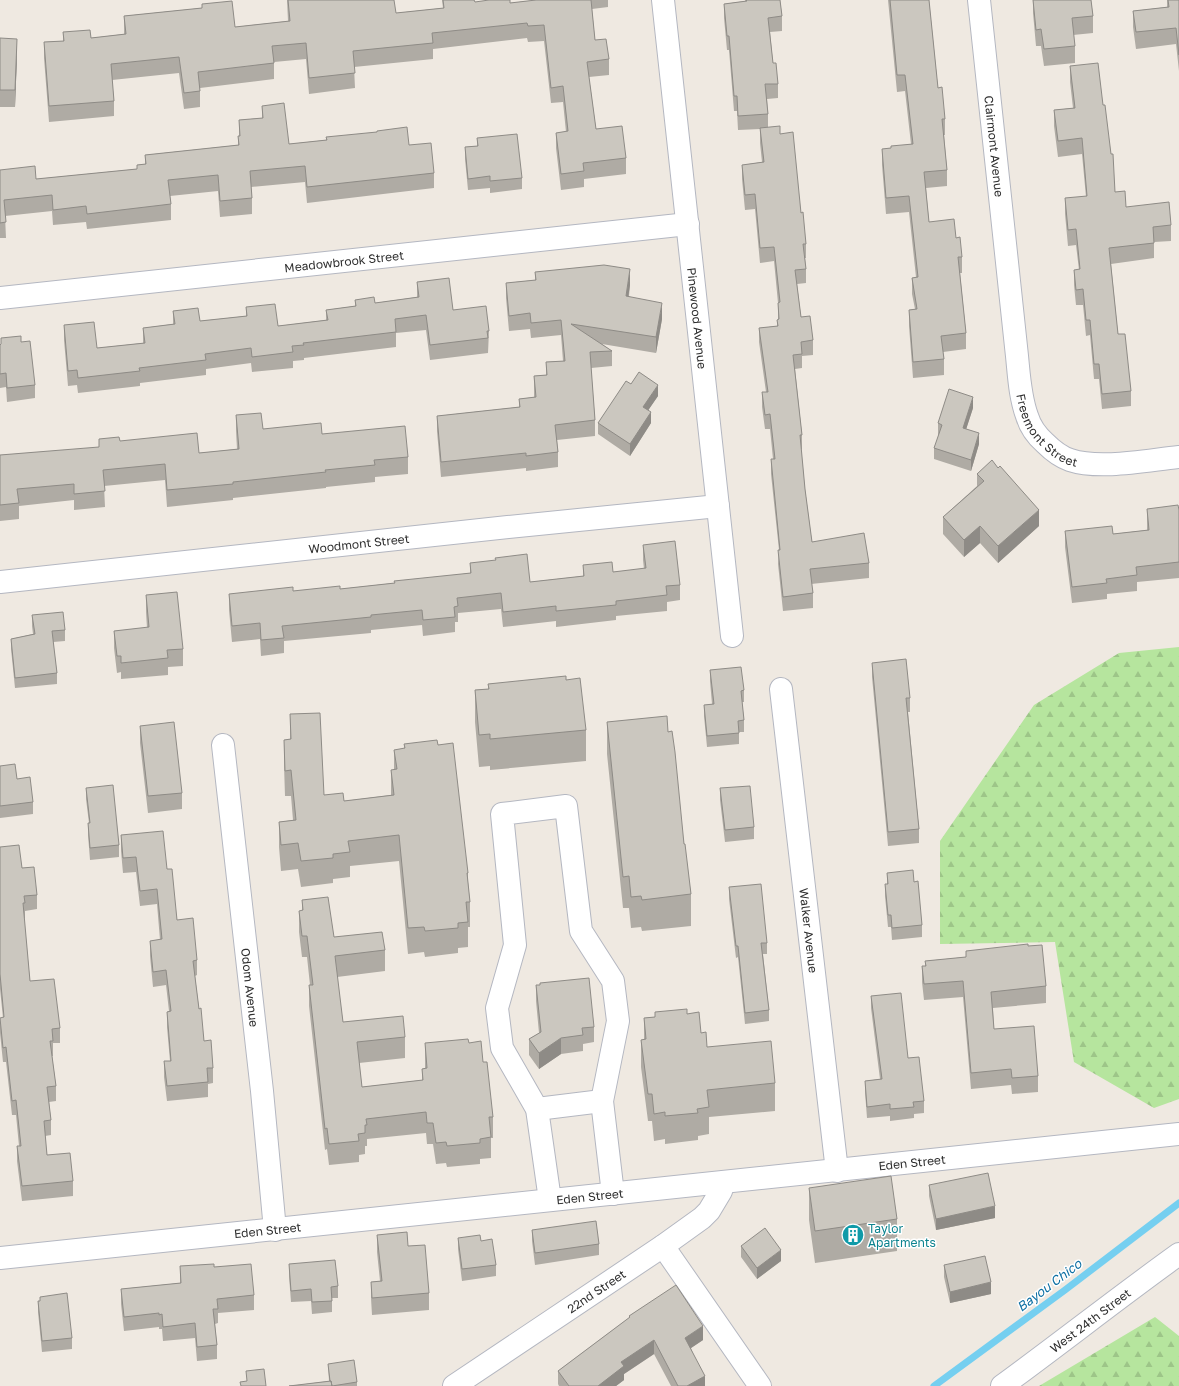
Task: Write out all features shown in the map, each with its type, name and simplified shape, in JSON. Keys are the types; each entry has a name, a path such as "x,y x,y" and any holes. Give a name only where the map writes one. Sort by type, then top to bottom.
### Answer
{"street":[{"name":"Pinewood Avenue","path":"664,0 732,636"},
{"name":"Clairmont Avenue","path":"979,0 1010,292"},
{"name":"Meadowbrook Street","path":"0,298 688,224"},
{"name":"Freemont Street","path":"1010,292 1022,398 1027,418 1038,436 1052,449 1070,460 1089,464 1119,464 1179,457"},
{"name":"Woodmont Street","path":"0,582 508,527 718,506"},
{"name":"Walker Avenue","path":"781,689 837,1171"},
{"name":"Odom Avenue","path":"223,745 261,1083 275,1230"},
{"path":"550,1200 537,1109 502,1048 497,1008 515,945 502,814 566,806 581,931 613,981 618,1021 602,1101 613,1194"},
{"path":"537,1109 602,1101"},
{"name":"Eden Street","path":"0,1258 1179,1134"},
{"name":"22nd Street","path":"454,1386 663,1246 702,1218 709,1211 721,1191 724,1182"},
{"path":"663,1246 760,1386"},
{"name":"West 24th Street","path":"1002,1386 1179,1254"}],"green space":[{"path":"1179,647 1179,1099 1154,1108 1074,1062 1055,942 940,944 940,841 1034,705 1119,653"},
{"path":"1155,1317 1179,1336 1179,1386 1039,1386"}],"building":[{"path":"288,0 394,0 396,13 444,8 443,0 474,0 475,2 510,0 510,3 536,0 591,0 595,40 606,39 609,59 587,62 596,129 622,126 626,158 583,163 584,171 561,174 556,133 568,131 563,86 551,88 544,25 528,26 527,23 432,33 433,43 353,51 355,73 309,78 306,43 272,46 274,63 198,72 200,91 184,93 179,57 111,64 114,101 49,106 44,42 64,41 63,32 90,30 91,38 126,34 124,16 202,8 202,4 232,1 235,27 290,21"},
{"path":"746,0 780,0 782,16 768,18 773,63 776,63 778,84 765,84 768,114 738,116 737,96 734,96 729,36 727,36 724,4 747,1"},
{"path":"890,0 929,0 938,88 942,87 945,119 942,119 947,170 924,172 929,222 954,219 956,238 960,237 962,257 958,257 966,333 941,336 944,359 913,362 909,310 917,309 912,278 918,277 909,196 886,198 882,149 891,148 891,146 913,144 905,75 897,75"},
{"path":"1033,0 1091,0 1093,16 1072,18 1075,46 1044,49 1041,29 1036,30"},
{"path":"1168,0 1179,0 1179,55 1176,28 1136,32 1133,11 1169,7"},
{"path":"0,38 17,39 15,90 0,90"},
{"path":"1098,63 1111,154 1113,154 1115,192 1125,191 1126,207 1169,202 1171,225 1153,227 1154,243 1109,248 1118,334 1125,334 1131,391 1102,394 1099,364 1094,364 1090,320 1086,320 1083,289 1076,290 1074,270 1080,269 1076,229 1068,230 1065,198 1087,196 1082,138 1058,141 1054,110 1075,108 1070,66"},
{"path":"284,103 289,144 327,140 326,137 377,132 407,127 409,145 431,143 434,173 307,187 305,166 250,171 252,198 220,201 218,175 168,180 171,204 87,214 86,206 53,210 52,195 4,200 6,222 0,223 0,170 35,166 36,179 137,169 137,165 146,164 145,155 239,145 239,120 263,118 262,106"},
{"path":"780,126 780,134 793,132 801,213 803,212 806,244 803,244 806,269 795,270 801,317 810,316 813,340 801,342 802,354 793,355 802,435 800,435 805,489 812,542 864,533 869,563 810,569 813,593 783,597 771,459 775,459 770,414 765,415 762,392 768,392 759,328 778,326 778,303 780,302 774,247 760,248 755,194 745,195 742,165 764,162 760,128"},
{"path":"517,134 522,178 490,181 490,176 468,179 465,147 478,146 477,138"},
{"path":"604,265 630,269 626,296 662,303 656,337 571,324 612,351 590,352 595,420 555,425 558,452 526,456 526,453 441,462 437,416 520,407 519,399 536,397 534,376 547,375 546,362 565,361 561,320 531,323 530,313 509,316 506,283 536,280 535,272"},
{"path":"449,278 453,310 486,306 489,331 487,331 488,338 430,345 426,315 395,319 396,332 303,343 304,345 292,346 293,352 252,357 251,348 205,354 206,360 139,368 140,371 78,378 77,370 68,371 64,325 94,322 97,348 145,343 143,328 175,324 173,311 198,308 200,321 247,316 246,307 275,304 278,326 328,320 326,310 356,306 355,300 374,297 375,303 419,297 417,282"},
{"path":"21,336 21,342 30,341 35,385 7,388 6,373 0,374 1,338"},
{"path":"639,372 658,385 643,407 651,412 630,444 598,423 626,381 631,384"},
{"path":"949,389 973,397 963,428 979,433 971,460 934,448 942,425 938,423"},
{"path":"261,413 263,429 321,423 322,434 405,426 408,457 374,460 375,465 325,470 326,472 233,482 233,484 167,490 165,464 103,470 105,491 74,494 74,484 17,489 19,503 0,505 0,455 99,447 99,439 119,437 120,441 197,433 199,453 239,449 236,415"},
{"path":"992,460 998,468 1000,466 1039,510 998,546 980,526 964,540 943,517 984,481 977,474"},
{"path":"1178,505 1179,562 1136,567 1137,575 1106,579 1107,583 1072,587 1065,531 1112,526 1113,534 1149,530 1147,509"},
{"path":"675,541 680,585 666,586 667,595 616,601 616,605 556,611 556,606 503,612 501,593 457,598 458,606 454,607 455,617 423,620 422,610 371,615 371,617 282,626 284,638 261,640 260,623 232,626 229,594 293,587 293,591 340,586 340,589 395,583 394,581 471,573 470,563 527,554 530,582 584,576 583,565 612,562 613,572 646,568 643,545"},
{"path":"177,592 183,649 167,650 168,658 121,663 121,656 117,656 114,631 149,627 146,595"},
{"path":"63,612 65,630 52,631 57,673 15,678 11,639 35,634 32,615"},
{"path":"906,659 910,698 906,698 919,829 888,832 872,663"},
{"path":"741,667 744,690 741,691 744,720 738,721 739,733 707,736 704,705 714,704 710,670"},
{"path":"566,676 566,680 580,678 586,730 490,739 490,734 479,735 475,690 489,689 488,684"},
{"path":"320,713 324,795 343,793 344,801 394,795 391,770 397,769 394,750 405,748 404,744 437,740 438,745 453,743 468,873 470,902 466,902 468,922 458,923 458,928 425,931 424,927 408,928 399,835 348,841 350,852 333,854 333,858 301,861 298,843 281,845 279,822 296,820 291,770 285,771 284,740 291,739 290,714"},
{"path":"667,716 668,732 672,731 675,752 684,844 691,894 642,900 641,896 631,897 629,876 623,877 607,722"},
{"path":"174,722 182,793 148,796 140,726"},
{"path":"15,764 17,779 30,777 33,802 0,806 0,766"},
{"path":"113,785 119,845 90,848 88,823 90,823 86,788"},
{"path":"750,786 754,827 725,830 720,788"},
{"path":"163,831 167,869 172,869 177,920 193,918 197,960 193,961 199,1009 201,1008 204,1041 211,1040 213,1068 207,1068 208,1082 167,1086 164,1061 171,1061 167,1012 171,1011 166,970 153,972 150,941 162,939 157,889 140,891 136,857 123,858 121,835"},
{"path":"19,845 22,868 34,867 37,895 24,896 25,903 23,903 30,981 54,979 60,1028 52,1029 53,1041 50,1041 56,1086 47,1087 51,1120 44,1121 47,1155 70,1153 73,1181 22,1186 17,1146 21,1146 16,1100 12,1101 6,1047 3,1048 0,1018 4,1017 0,974 0,847"},
{"path":"913,870 914,882 918,881 922,925 892,928 891,915 888,915 885,884 888,884 887,873"},
{"path":"761,884 767,943 761,943 769,1010 745,1013 738,946 736,946 729,887"},
{"path":"328,897 334,937 382,932 385,950 335,956 343,1022 403,1016 405,1037 357,1042 362,1087 423,1080 422,1069 427,1068 425,1043 468,1039 469,1043 481,1041 483,1062 487,1062 493,1117 489,1117 491,1137 480,1139 480,1143 447,1146 446,1142 436,1143 433,1123 427,1123 426,1112 366,1119 367,1125 365,1125 365,1133 358,1134 359,1141 329,1144 327,1128 325,1129 309,985 313,985 307,936 302,936 299,911 303,910 302,900"},
{"path":"1028,944 1028,946 1042,945 1046,986 991,992 994,1029 1034,1026 1038,1076 1012,1078 1011,1069 971,1073 963,981 924,984 922,966 926,966 925,961 966,957 966,951"},
{"path":"589,978 594,1027 582,1028 583,1035 561,1038 539,1053 529,1039 541,1032 536,985 540,985 540,983"},
{"path":"901,993 908,1058 919,1057 924,1101 913,1102 914,1107 890,1109 890,1104 867,1107 865,1081 882,1079 871,996"},
{"path":"687,1009 687,1014 699,1012 701,1033 706,1032 707,1047 771,1041 775,1083 707,1090 709,1107 697,1109 698,1113 665,1116 665,1112 654,1114 652,1094 648,1094 641,1040 646,1039 644,1018 655,1017 655,1012"},
{"path":"988,1173 995,1206 936,1219 929,1185"},
{"path":"891,1176 897,1219 815,1231 809,1188"},
{"path":"596,1221 599,1244 535,1253 532,1230"},
{"path":"765,1228 781,1250 757,1268 741,1246"},
{"path":"407,1232 408,1246 425,1245 429,1293 372,1298 371,1282 382,1281 377,1235"},
{"path":"480,1235 481,1241 492,1239 496,1265 462,1269 458,1238"},
{"path":"985,1256 991,1282 950,1292 944,1265"},
{"path":"335,1260 338,1286 331,1287 332,1301 312,1302 311,1289 291,1291 289,1264"},
{"path":"214,1264 214,1267 251,1264 254,1295 217,1299 218,1309 213,1309 217,1345 197,1347 195,1323 163,1327 162,1314 159,1315 159,1313 124,1317 121,1289 181,1283 180,1266"},
{"path":"676,1285 703,1326 685,1338 705,1376 687,1386 678,1386 654,1340 621,1362 624,1366 598,1386 569,1386 558,1371 630,1317 629,1316"},
{"path":"67,1293 72,1338 42,1341 38,1301 40,1301 40,1297"},
{"path":"354,1360 357,1382 332,1386 328,1364"},
{"path":"264,1369 266,1386 241,1386 240,1382 247,1381 246,1371"},
{"path":"331,1381 332,1386 289,1386"}],"waterway":[{"name":"Bayou Chico","path":"934,1386 1065,1290 1179,1203"}],"place":[{"name":"Taylor Apartments","path":"853,1235"}]}
